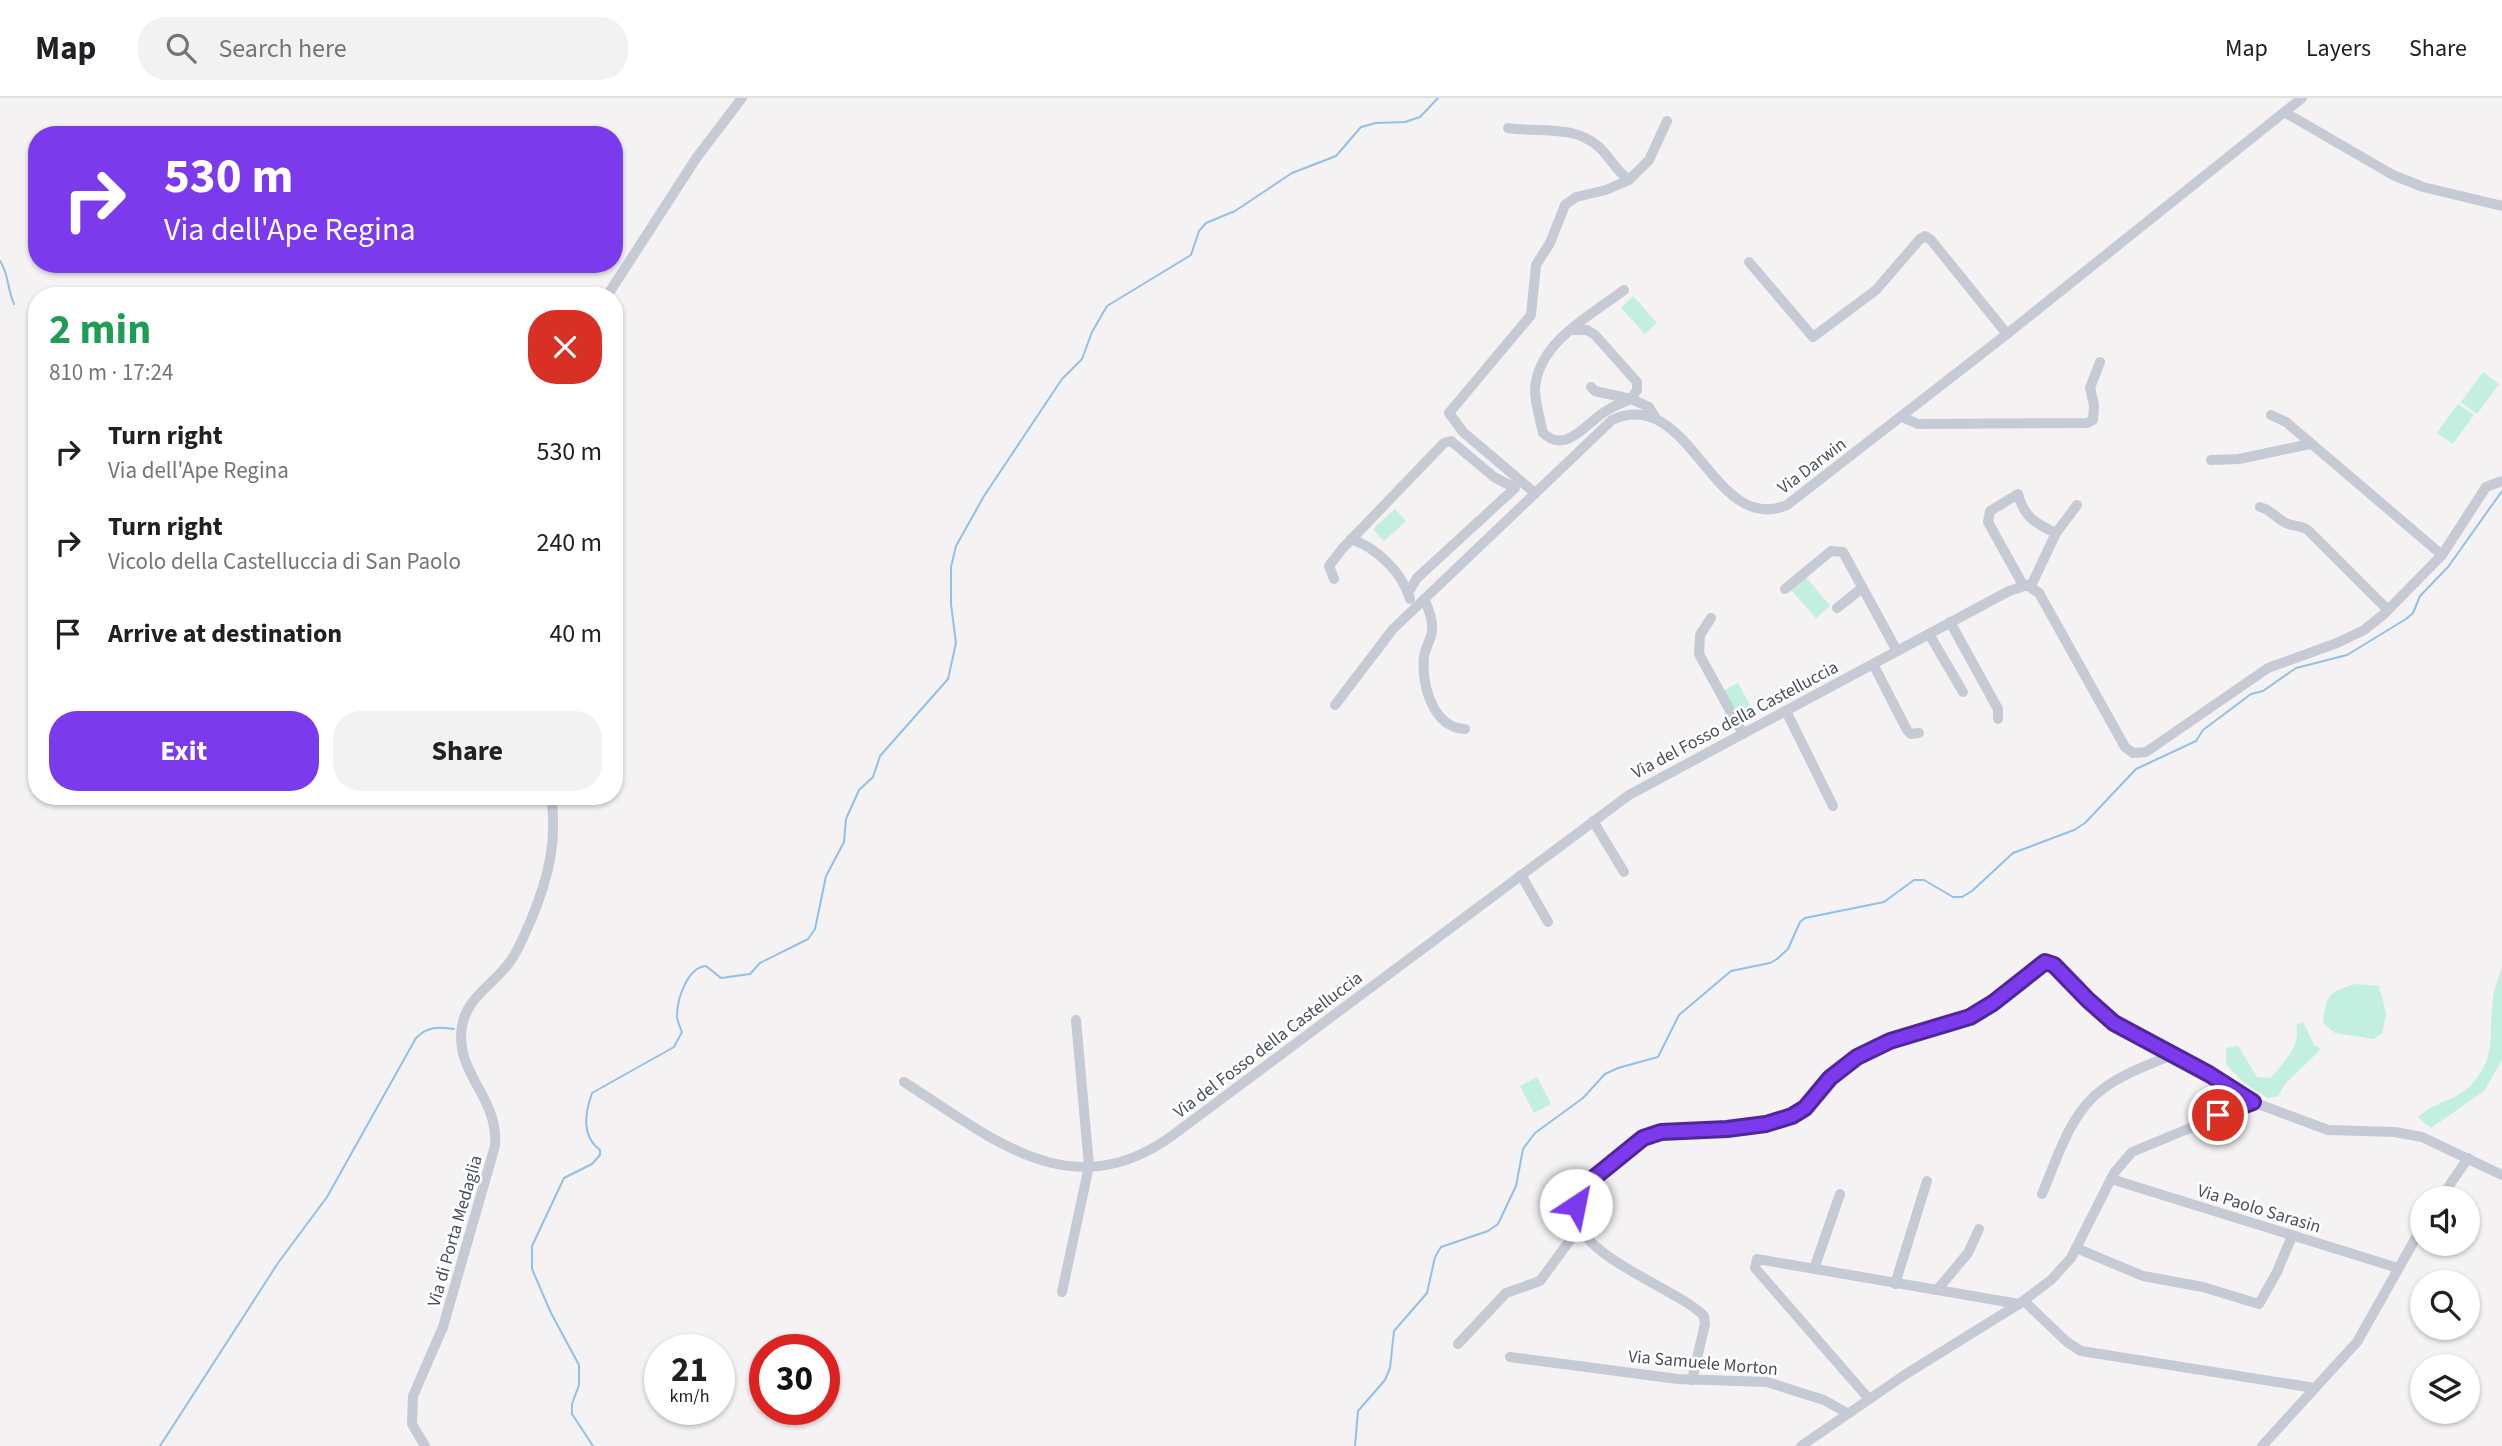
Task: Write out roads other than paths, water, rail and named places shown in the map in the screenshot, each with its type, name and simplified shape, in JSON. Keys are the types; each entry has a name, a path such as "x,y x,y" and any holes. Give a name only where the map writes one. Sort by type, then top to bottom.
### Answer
{"street":[{"path":"623,271 697,157 742,98"},
{"name":"Via Darwin","path":"1631,399 1649,407 1655,417 1672,430 1733,495 1750,505 1770,509 1794,501 2302,98"},
{"path":"2286,113 2393,175 2423,187 2502,206"},
{"path":"1535,493 1463,432 1453,422 1449,413 1531,315 1536,265 1550,243 1565,205 1576,197 1617,187 1629,180 1649,160 1663,124 1667,121"},
{"path":"1508,128 1582,135 1602,150 1616,169 1629,180"},
{"path":"1616,169 1617,187"},
{"path":"1749,262 1813,337 1876,290 1920,239 1929,237 2007,334"},
{"path":"1573,330 1587,330 1595,335 1635,377 1637,390 1631,399 1612,407 1573,437 1561,441 1548,438 1543,433 1535,391 1538,374 1553,346 1573,330 1624,290"},
{"path":"1902,416 1918,424 2087,424 2093,420 2095,413 2090,388 2100,362"},
{"path":"1591,387 1595,391 1631,399"},
{"path":"1335,705 1378,646 1612,420 1631,415 1655,417"},
{"path":"2271,415 2286,422 2441,555"},
{"path":"1334,579 1329,566 1351,539 1447,441 1451,441 1493,477 1515,488 1417,578 1408,593"},
{"path":"2211,460 2239,458 2310,444"},
{"path":"2056,533 2030,520 2023,510 2018,494 1990,511 1988,522 2027,586 2044,601 2124,747 2129,752 2138,754 2185,727 2268,668 2351,638 2388,610 2441,555 2484,489 2491,483 2500,481"},
{"path":"2027,586 2056,533 2077,505"},
{"path":"2260,507 2272,511 2287,524 2303,526 2388,610"},
{"path":"1351,539 1369,545 1391,566 1408,593 1413,610"},
{"path":"1785,589 1836,550 1843,552 1897,651"},
{"name":"Via del Fosso della Castelluccia","path":"904,1082 1021,1154 1054,1164 1089,1166 1134,1157 1165,1141 1629,795 1950,622 2027,586"},
{"path":"1837,608 1862,588"},
{"path":"1424,599 1432,630 1424,658 1428,692 1437,715 1446,724 1465,729"},
{"path":"1711,618 1700,635 1699,654 1743,734"},
{"path":"1950,622 1998,709 1998,719"},
{"path":"1929,634 1964,692"},
{"path":"1873,664 1907,730 1911,734 1919,733"},
{"path":"1786,711 1833,806"},
{"name":"Via di Porta Medaglia","path":"425,1446 412,1424 413,1396 443,1327 495,1146 495,1123 491,1109 465,1061 461,1038 463,1022 472,1002 513,958 540,899 552,856 552,805"},
{"path":"1593,821 1624,872"},
{"path":"1521,875 1548,922"},
{"path":"1692,1380 1705,1322 1703,1315 1612,1258 1579,1228 1576,1209 1582,1190 1643,1138 1661,1132 1766,1124 1792,1116 1805,1108 1830,1078 1857,1057 1890,1041 1970,1017 1993,1003 2043,962 2054,965 2114,1023 2209,1074 2253,1102 2328,1130 2416,1136 2502,1175"},
{"path":"1062,1292 1089,1166 1076,1020"},
{"path":"2042,1194 2074,1122 2088,1101 2120,1078 2172,1055"},
{"path":"1801,1446 1847,1413 2021,1303 2058,1274 2076,1248 2122,1161 2136,1149 2253,1102"},
{"path":"2449,1186 2468,1158"},
{"name":"Via Paolo Sarasin","path":"2111,1179 2398,1268"},
{"path":"1895,1284 1927,1181"},
{"path":"1814,1269 1840,1194"},
{"path":"1458,1344 1506,1293 1540,1281 1579,1228"},
{"path":"1937,1290 1968,1253 1979,1229"},
{"path":"2076,1248 2143,1276 2203,1287 2259,1304 2277,1272 2292,1236"},
{"path":"2262,1446 2357,1342 2410,1248"},
{"path":"1869,1399 1755,1268 1754,1262 1759,1258 1895,1284 2021,1303 2081,1351 2148,1364 2315,1388"},
{"name":"Via Samuele Morton","path":"1510,1357 1692,1380 1775,1383 1824,1400 1847,1413"}],"waterway":[{"path":"593,1446 572,1414 572,1404 579,1385 579,1365 551,1313 532,1269 532,1246 564,1178 592,1164 600,1155 600,1150 590,1138 586,1124 592,1093 674,1047 682,1032 677,1018 679,1001 694,972 706,966 721,978 750,974 760,963 808,939 815,929 826,876 844,842 846,819 859,790 873,777 880,756 948,679 956,643 951,604 951,567 956,546 984,496 1062,379 1082,359 1092,332 1107,306 1191,255 1199,231 1206,223 1235,211 1292,173 1336,156 1361,127 1376,123 1405,122 1420,117 1438,98"},
{"path":"0,261 14,304"},
{"path":"1355,1446 1358,1411 1385,1380 1390,1368 1394,1331 1427,1293 1435,1257 1441,1247 1488,1231 1498,1224 1516,1186 1523,1149 1535,1133 1583,1098 1605,1074 1658,1057 1679,1015 1731,971 1770,963 1777,959 1788,949 1800,922 1805,918 1884,902 1914,880 1924,880 1953,897 1962,897 2013,853 2074,830 2085,823 2136,769 2196,741 2203,730 2251,694 2263,691 2296,668 2347,655 2406,619 2413,613 2420,596 2448,567 2502,491"},
{"path":"160,1446 278,1263 327,1197 416,1038 434,1028 454,1029"}]}
